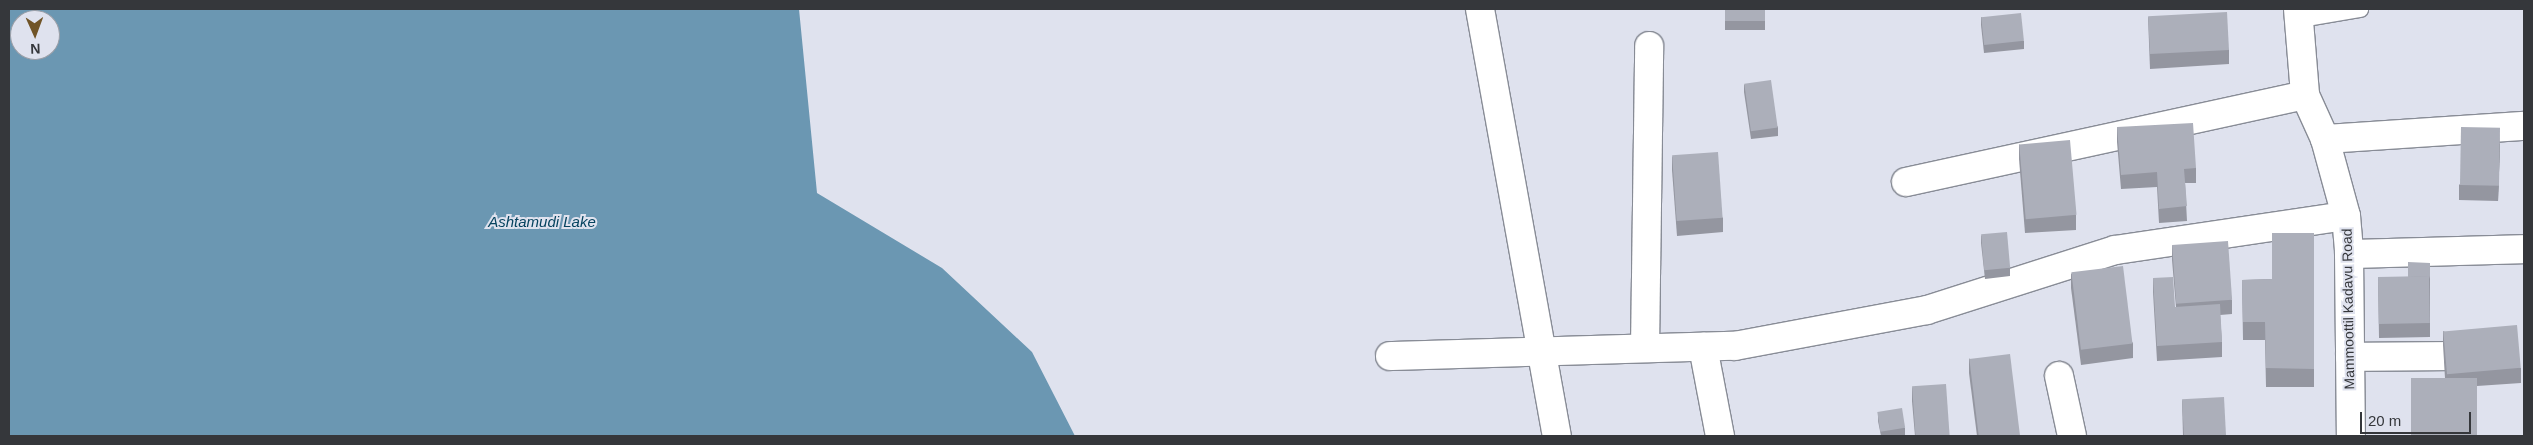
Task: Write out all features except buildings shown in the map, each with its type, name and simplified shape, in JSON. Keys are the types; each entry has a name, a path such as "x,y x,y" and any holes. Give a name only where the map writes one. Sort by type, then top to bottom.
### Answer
{"street":[{"path":"1480,9 1557,436"},
{"name":"Mammoottil Kadavu Road","path":"2299,14 2304,95 2325,139 2346,216 2349,254 2351,436"},
{"path":"1645,348 1649,46"},
{"path":"1906,182 2304,95"},
{"path":"2325,139 2523,126"},
{"path":"1390,356 1735,346 1927,310 2115,250 2346,216"},
{"path":"2349,254 2524,248"},
{"path":"1703,347 1720,436"},
{"path":"2350,357 2471,356"},
{"path":"2059,376 2072,436"}],"lane":[{"path":"2299,14 2360,9"}],"water":[{"name":"Ashtamudi Lake","path":"9,9 799,9 817,193 942,268 1032,352 1075,436 9,436"}]}
